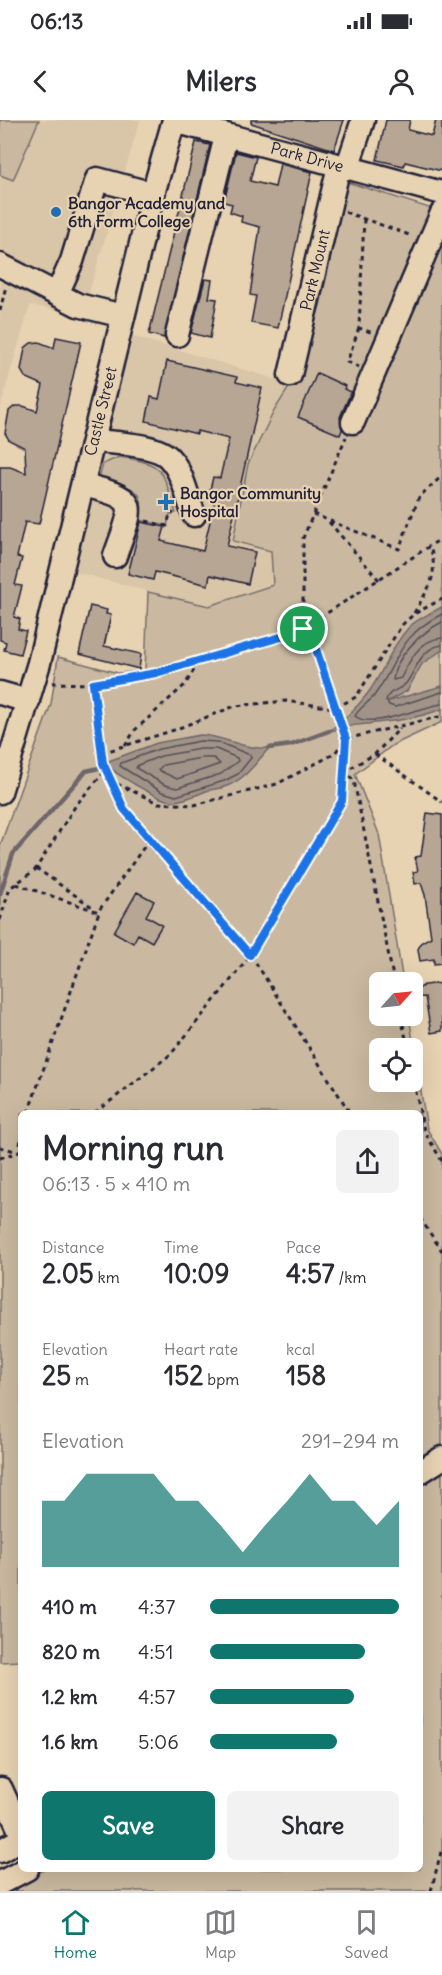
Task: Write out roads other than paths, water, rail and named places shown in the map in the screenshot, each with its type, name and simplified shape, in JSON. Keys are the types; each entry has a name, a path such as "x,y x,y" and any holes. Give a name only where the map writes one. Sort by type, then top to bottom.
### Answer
{"street":[{"name":"Park Mount","path":"290,375 330,207 343,167 363,120"},
{"name":"Park Drive","path":"174,121 442,193"},
{"name":"Castle Street","path":"0,792 31,692 95,441 153,194 174,121"},
{"path":"177,335 226,136"},
{"path":"57,294 72,261 97,179 153,194"},
{"path":"353,422 442,213"},
{"path":"5,267 78,305 123,316"},
{"path":"95,441 158,451 170,457 177,470 185,514"},
{"path":"83,485 122,496 128,503 127,520 115,556"},
{"path":"0,693 31,692"},
{"path":"423,1470 442,1458"},
{"path":"1,1789 18,1826"},
{"path":"0,1851 18,1841"},
{"path":"0,1883 21,1872"}],"water":[{"path":"442,607 442,650 422,664 407,691 386,702 442,686 442,709 410,718 329,731 340,723 368,693 410,626"},
{"path":"200,735 251,747 269,748 249,771 231,784 176,801 162,799 134,784 114,771 106,762 157,743"}],"waterway":[{"path":"269,748 291,745 329,731"},
{"path":"0,894 13,854 86,771 108,766"}],"place":[{"name":"Bangor Academy and 6th Form College","path":"56,212"},
{"name":"Bangor Community Hospital","path":"166,502"}]}
